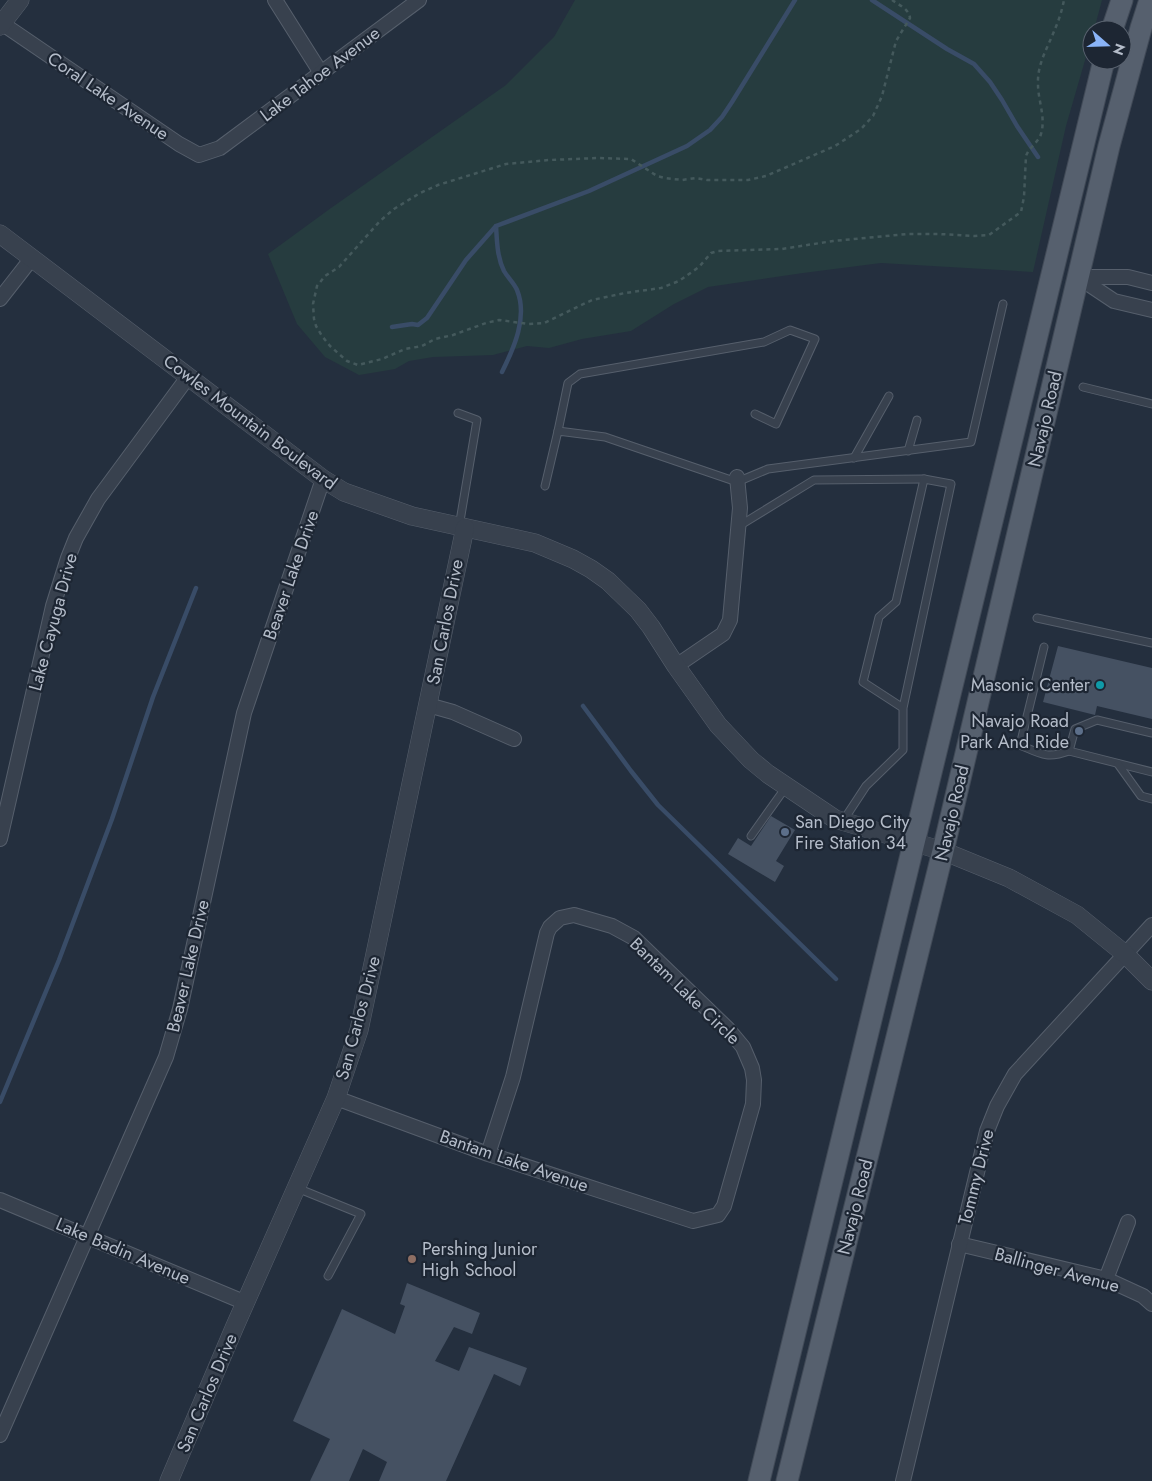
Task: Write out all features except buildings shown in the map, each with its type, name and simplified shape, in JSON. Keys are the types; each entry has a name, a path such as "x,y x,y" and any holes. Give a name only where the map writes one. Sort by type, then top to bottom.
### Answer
{"main road":[{"path":"1116,20 1122,0"},
{"name":"Navajo Road","path":"788,1481 943,851 1109,146 1150,0"},
{"name":"Navajo Road","path":"759,1481 1104,70"},
{"path":"1078,277 1070,262 1091,169 1105,70"}],"street":[{"path":"1,24 20,0"},
{"path":"275,0 321,73"},
{"name":"Lake Tahoe Avenue","path":"220,148 420,0"},
{"name":"Coral Lake Avenue","path":"1,24 179,144 199,155 220,148"},
{"name":"Cowles Mountain Boulevard","path":"0,234 323,479 344,492 412,516 535,543 591,569 608,581 638,610 703,705 734,743 751,760 786,787 835,819 943,851 1009,878 1077,915 1125,954 1152,981"},
{"path":"0,299 32,258"},
{"path":"1078,277 1128,277 1152,282"},
{"path":"1078,277 1114,301 1152,310"},
{"name":"Lake Cayuga Drive","path":"0,839 53,606 76,538 98,499 188,376"},
{"name":"Beaver Lake Drive","path":"0,1436 166,1057 182,1000 244,713 323,479"},
{"path":"676,666 722,634 730,620 740,508 737,479"},
{"name":"San Carlos Drive","path":"169,1481 336,1098 359,1030 428,705 462,528"},
{"path":"428,705 453,712 514,739"},
{"name":"Bantam Lake Circle","path":"488,1154 514,1077 547,932 560,918 566,915 581,916 612,926 634,938 728,1029 743,1047 748,1057 754,1080 753,1104 724,1206 718,1215 693,1220"},
{"name":"Tommy Drive","path":"902,1481 987,1131 994,1112 1015,1074 1152,925"},
{"name":"Bantam Lake Avenue","path":"336,1098 488,1154 693,1220"},
{"name":"Lake Badin Avenue","path":"0,1200 246,1303"},
{"path":"1106,1280 1128,1222"},
{"name":"Ballinger Avenue","path":"959,1244 1106,1280 1143,1296 1152,1304"}],"lane":[{"path":"558,431 605,437 737,479 768,468 971,442 1002,304"},
{"path":"545,486 568,383 580,374 764,342 790,330 815,339 776,424 755,414"},
{"path":"1083,387 1152,404"},
{"path":"854,458 889,396"},
{"path":"458,413 477,420 462,528"},
{"path":"908,451 917,420"},
{"path":"903,708 863,682 879,617 896,602 924,478"},
{"path":"739,526 814,480 924,478 951,484 903,708 903,750 866,786 843,821"},
{"path":"1037,618 1152,643"},
{"path":"1044,647 1020,745 1048,756 1056,756 1069,751 1152,772"},
{"path":"1069,751 1075,730 1097,720 1152,733"},
{"path":"1118,764 1142,796 1152,799"},
{"path":"751,836 786,787"},
{"path":"296,1188 361,1214 328,1276"}],"path":[{"path":"892,0 905,9 910,18 896,41 882,96 872,116 861,129 835,146 766,176 748,180 707,180 696,178 682,180 656,176 631,159 599,158 506,164 438,185 394,209 317,286 313,304 316,326 322,336 346,361 358,366 486,323 499,320 511,320 529,324 544,323 592,300 661,288 679,281 699,267 711,253 718,251 782,249 833,241 907,234 989,235 1021,212 1028,151 1036,144 1041,134 1042,112 1038,84 1039,75 1046,48 1055,31 1064,0"}],"green space":[{"path":"575,0 1102,0 1097,20 1082,20 1082,70 1066,126 1033,272 881,263 708,287 674,304 631,331 582,339 549,348 527,346 493,355 433,357 409,361 395,369 359,375 325,357 297,324 268,254 506,85 554,37"}],"waterway":[{"path":"392,327 418,325 427,318 466,260 496,226 589,191 687,146 710,130 732,102 795,0"},
{"path":"872,0 947,49 974,64 990,82 1038,157"},
{"path":"496,226 500,260 504,271 517,290 521,311 515,343 502,372"},
{"path":"0,1102 59,960 112,819 153,697 196,588"},
{"path":"583,706 658,805 836,979"}],"place":[{"name":"Masonic Center","path":"1100,685"},
{"name":"Navajo Road Park And Ride","path":"1079,731"},
{"name":"San Diego City Fire Station 34","path":"785,832"},
{"name":"Pershing Junior High School","path":"412,1259"}]}
